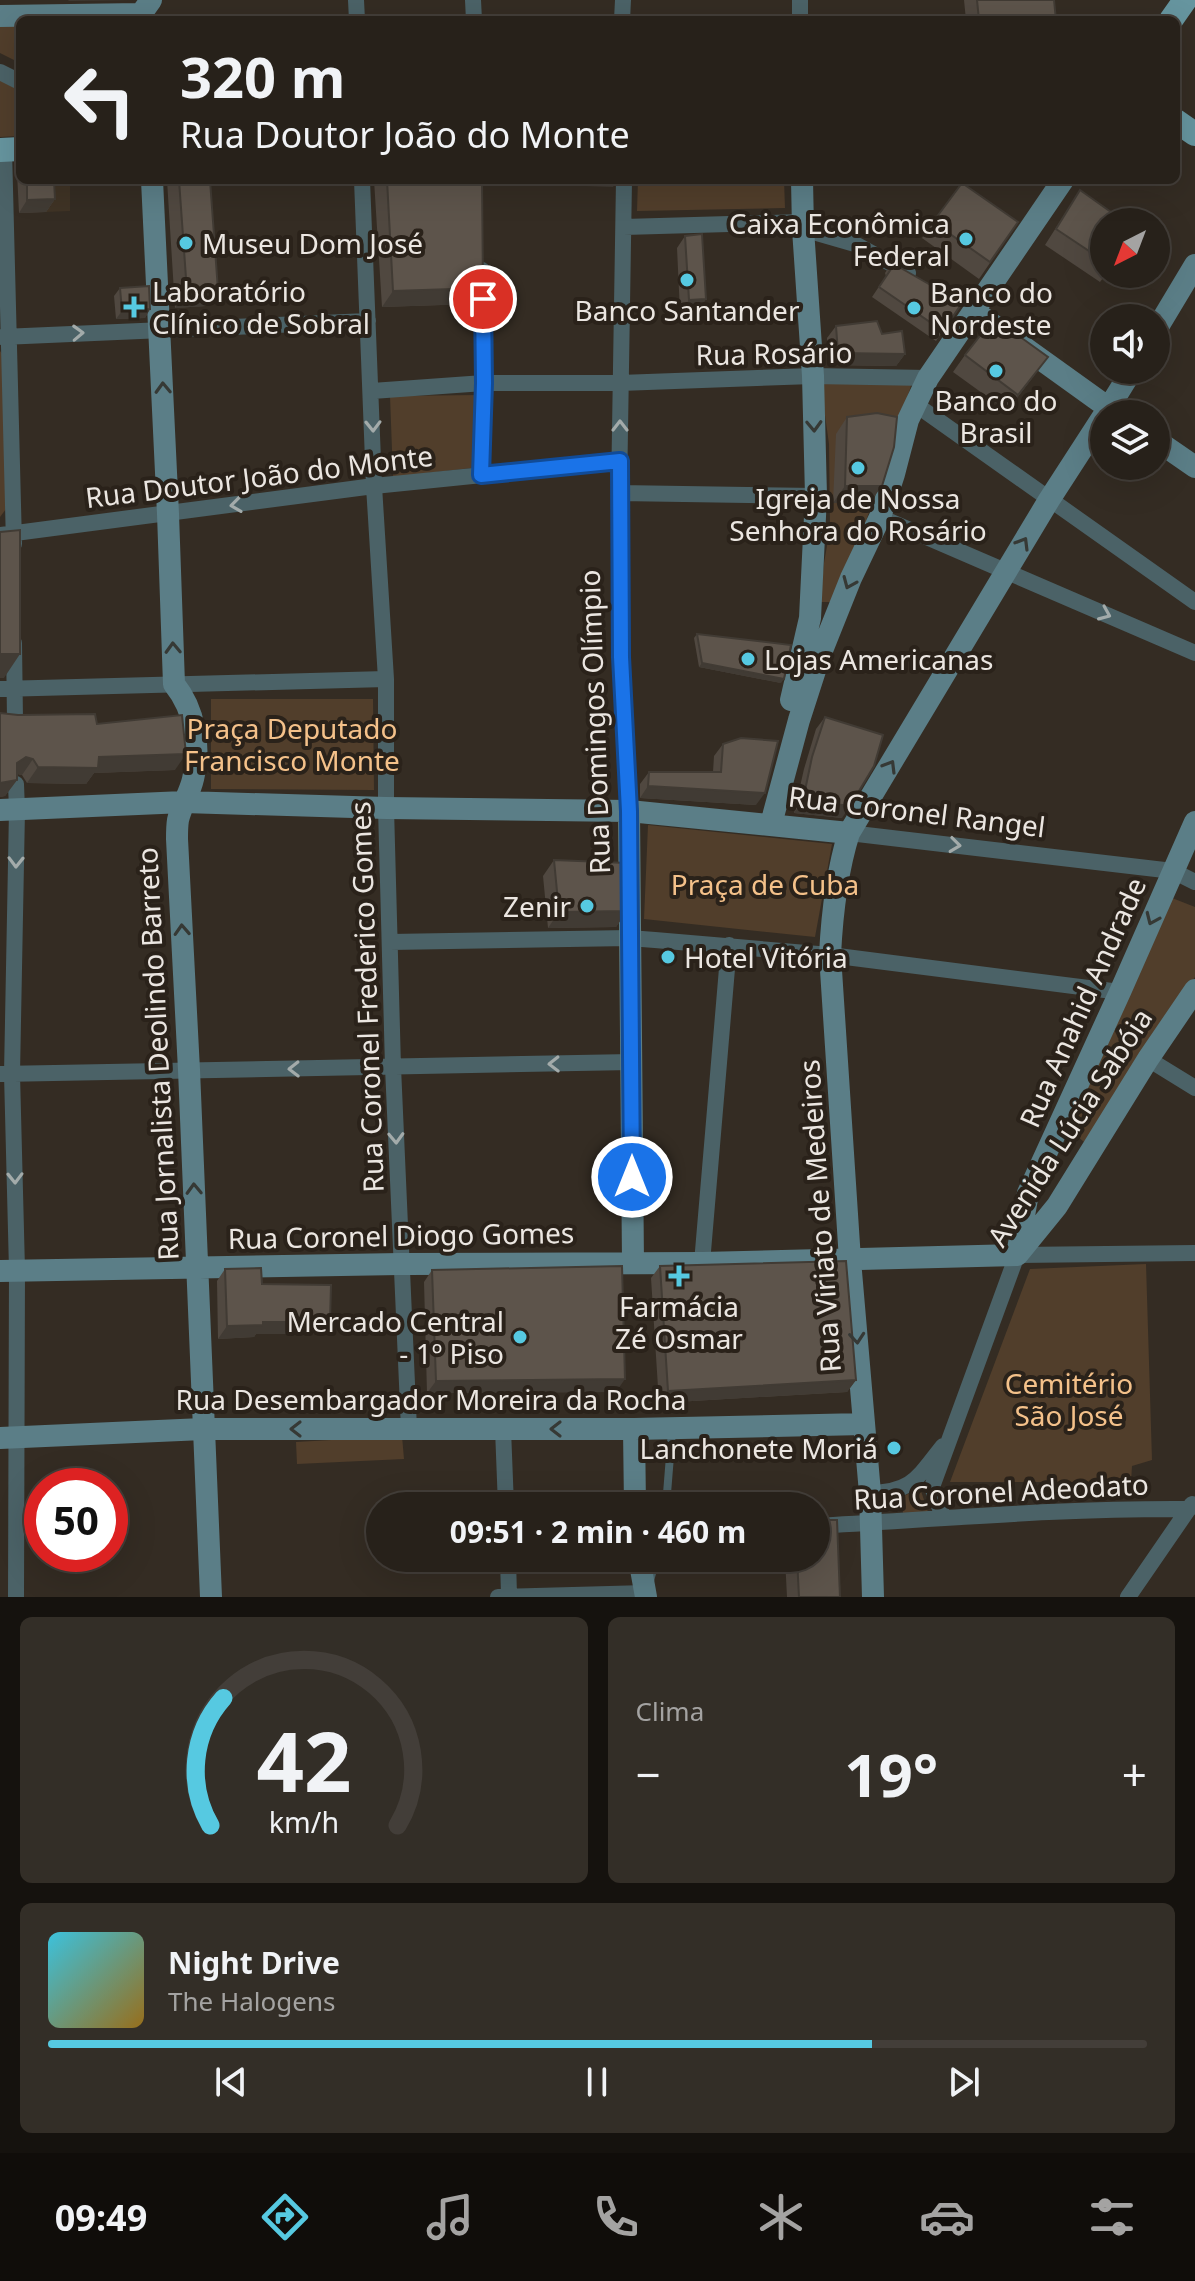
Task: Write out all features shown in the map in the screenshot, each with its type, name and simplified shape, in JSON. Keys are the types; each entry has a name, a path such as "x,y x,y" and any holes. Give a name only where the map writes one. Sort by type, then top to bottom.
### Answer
{"main road":[{"path":"2,11 144,11"},
{"name":"Rua Jornalista Deolindo Barreto","path":"152,184 174,684 185,697 193,720 196,747 194,773 178,820 177,839 211,1597"},
{"path":"763,824 810,618 816,496 802,184"},
{"path":"763,824 819,658 880,517 915,404 970,308 1060,184"},
{"path":"1170,307 1195,265"},
{"path":"970,308 1092,400"},
{"name":"Rua Viriato de Medeiros","path":"873,1597 870,1493 850,1260 830,955 842,860 849,833 1049,500 1090,441"},
{"path":"1170,450 1195,467"},
{"name":"Rua Coronel Rangel","path":"9,810 184,802 629,811 849,833"},
{"name":"Rua Domingos Olímpio","path":"629,811 633,1263"},
{"name":"Rua Anahid Andrade","path":"1017,1255 1028,1193 1195,822"},
{"name":"Avenida Lúcia Sabóia","path":"1017,1255 1057,1206 1148,1059 1195,990"},
{"path":"1028,1193 1040,1204 1057,1206"},
{"name":"Rua Coronel Diogo Gomes","path":"8,1270 702,1263 1017,1255"},
{"name":"Rua Desembargador Moreira da Rocha","path":"9,1438 203,1429 634,1429 864,1424"},
{"path":"634,1429 635,1492"},
{"path":"642,1572 646,1595"}],"street":[{"path":"8,149 5,336 7,534 14,564"},
{"name":"Rua Coronel Frederico Gomes","path":"362,184 374,486 386,679 393,1067 409,1429"},
{"name":"Rua Domingos Olímpio","path":"624,184 619,493 621,657 629,811"},
{"path":"624,227 803,226 855,244 928,284"},
{"path":"481,475 484,383 482,255"},
{"path":"5,336 368,321"},
{"name":"Rua Rosário","path":"372,391 484,383 620,383 813,376 928,378"},
{"path":"915,404 1195,602"},
{"name":"Rua Doutor João do Monte","path":"7,534 374,486 620,461"},
{"path":"619,493 816,496"},
{"path":"880,517 1195,653"},
{"path":"14,626 7,689 15,720"},
{"path":"7,689 386,679"},
{"path":"16,784 9,810 6,1074 9,1438 16,1597"},
{"name":"Rua Coronel Rangel","path":"849,833 1173,871 1195,882"},
{"path":"390,942 629,938 830,955 1120,992"},
{"path":"702,1263 729,945"},
{"path":"1148,1059 1195,1088"},
{"path":"6,1074 632,1062"},
{"path":"1017,1255 1195,1253"},
{"name":"Avenida Lúcia Sabóia","path":"943,1517 932,1487 1017,1255"},
{"path":"503,1429 505,1492"},
{"name":"Avenida Lúcia Sabóia","path":"870,1493 892,1493 911,1484 952,1436"},
{"path":"1128,1597 1192,1504"},
{"name":"Rua Coronel Adeodato","path":"830,1525 1192,1504"},
{"path":"508,1572 509,1596"},
{"path":"498,1597 646,1595"}],"lane":[{"path":"667,1492 673,1428"},
{"path":"646,1595 652,1572"}],"shaded area":[{"path":"45,184 70,184 70,211 46,212"}],"green space":[{"path":"16,25 16,61 0,53 0,26"},
{"path":"0,77 16,85 16,136 0,137"},
{"path":"638,184 784,184 785,208 637,211"},
{"path":"0,351 5,357 6,509 0,517"},
{"path":"819,372 915,374 857,548 833,602 820,602 830,529 829,444"},
{"path":"480,395 480,467 393,477 390,396"},
{"name":"Praça Deputado Francisco Monte","path":"211,699 373,699 374,790 211,789"},
{"name":"Praça de Cuba","path":"648,825 832,844 815,937 644,919"},
{"path":"1167,896 1195,907 1195,977 1084,1142 1069,1129"},
{"name":"Cemitério São José","path":"1146,1264 1152,1460 1132,1466 1131,1482 950,1482 1030,1269"},
{"path":"402,1436 404,1459 297,1464 296,1442"},
{"path":"920,1488 928,1512 903,1513 902,1497"}],"building":[{"path":"977,0 1054,0 1056,16 979,16"},
{"path":"27,184 54,184 55,199 27,200"},
{"path":"179,184 210,184 218,290 187,292"},
{"path":"387,184 482,184 483,288 393,291"},
{"path":"963,184 1018,222 990,262 933,222"},
{"path":"1080,190 1105,208 1090,208 1090,252 1056,229"},
{"path":"702,234 706,299 689,300 685,236"},
{"path":"892,263 962,303 943,331 879,287"},
{"path":"149,286 150,309 122,311 120,288"},
{"path":"994,318 1048,357 1018,395 965,355"},
{"path":"877,321 882,334 902,331 905,354 838,353 836,326"},
{"name":"Igreja de Nossa Senhora do Rosário","path":"877,413 897,417 894,447 882,486 845,486 847,417"},
{"path":"20,530 20,654 0,654 0,532"},
{"name":"Lojas Americanas","path":"697,634 791,645 784,679 702,663"},
{"path":"0,713 95,714 97,724 182,715 186,754 99,757 98,768 38,767 33,759 26,757 17,763 17,780 0,783"},
{"path":"825,717 883,735 874,766 850,806 803,800"},
{"path":"741,738 778,741 765,793 648,786 649,772 721,772 723,744"},
{"path":"554,860 627,863 627,911 559,912"},
{"path":"846,1261 856,1380 668,1391 660,1266"},
{"name":"Mercado Central - 1º Piso","path":"622,1266 625,1379 436,1381 432,1270"},
{"path":"261,1268 262,1284 331,1285 330,1322 263,1322 263,1325 227,1326 225,1269"},
{"path":"830,1520 837,1520 840,1597 799,1597 798,1572 830,1572"}],"place":[{"name":"Caixa Econômica Federal","path":"966,239"},
{"name":"Museu Dom José","path":"186,243"},
{"name":"Banco Santander","path":"687,280"},
{"name":"Laboratório Clínico de Sobral","path":"134,307"},
{"name":"Banco do Nordeste","path":"914,308"},
{"name":"Banco do Brasil","path":"996,371"},
{"name":"Igreja de Nossa Senhora do Rosário","path":"858,468"},
{"name":"Lojas Americanas","path":"748,659"},
{"name":"Zenir","path":"587,906"},
{"name":"Hotel Vitória","path":"668,957"},
{"name":"Farmácia Zé Osmar","path":"679,1276"},
{"name":"Mercado Central - 1º Piso","path":"520,1337"},
{"name":"Lanchonete Moriá","path":"894,1448"}],"route":[{"path":"483,299 481,475 620,461 621,657 629,811 632,1177"}]}
